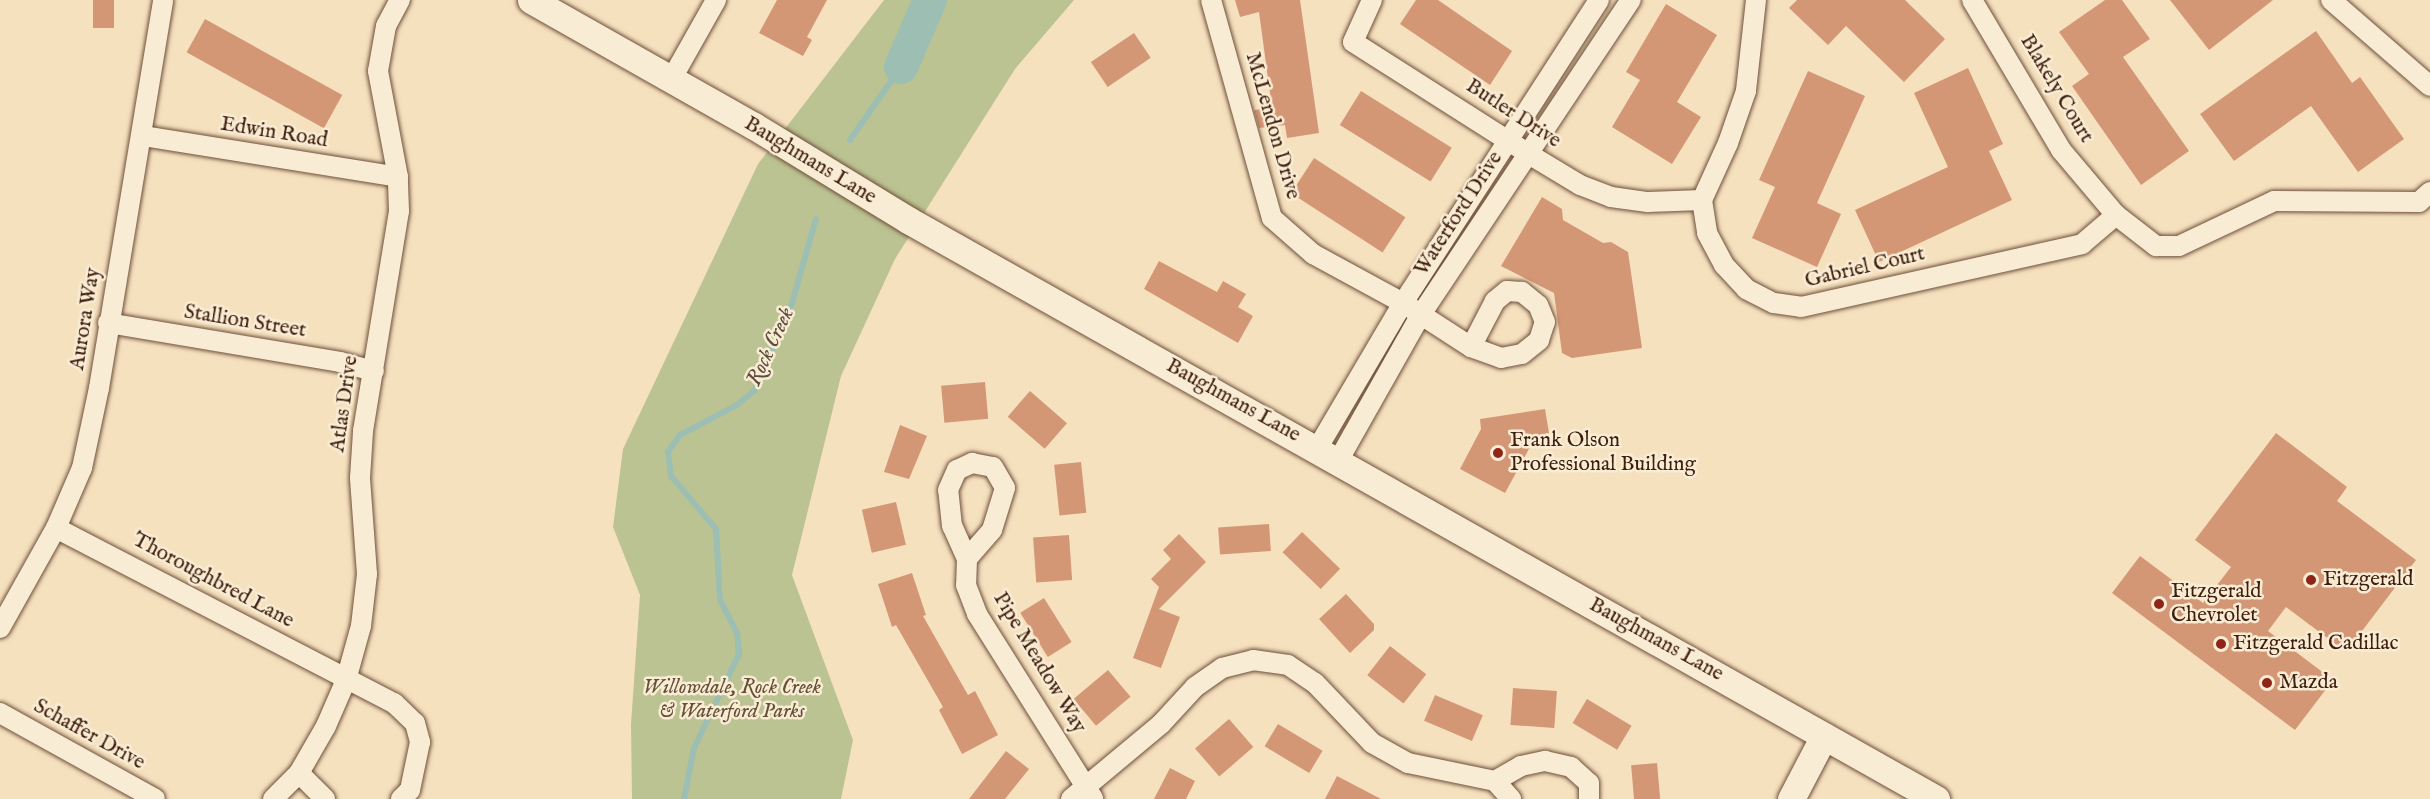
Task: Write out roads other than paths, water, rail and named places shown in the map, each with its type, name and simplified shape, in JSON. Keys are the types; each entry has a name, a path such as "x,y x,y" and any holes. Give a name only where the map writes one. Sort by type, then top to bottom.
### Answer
{"main road":[{"name":"Baughmans Lane","path":"531,0 908,220 1936,799"},
{"path":"1791,799 1824,736"}],"street":[{"name":"Aurora Way","path":"0,628 56,528 82,468 143,136 163,0"},
{"name":"Atlas Drive","path":"273,799 299,773 346,680 361,626 367,574 360,478 374,371 396,246 398,177 378,71 386,27 400,0"},
{"path":"671,80 716,0"},
{"name":"McLendon Drive","path":"1211,0 1272,218 1313,255 1403,303 1471,347"},
{"name":"Butler Drive","path":"1372,0 1353,42 1527,153 1580,185 1611,197 1648,202 1702,200"},
{"name":"Waterford Drive","path":"1328,455 1403,303 1599,0"},
{"name":"Waterford Drive","path":"1328,455 1631,0"},
{"path":"1702,200 1728,143 1746,91 1756,0"},
{"name":"Blakely Court","path":"1972,0 2061,150 2116,215 2156,246 2179,246 2274,201 2419,202 2430,192"},
{"path":"2331,0 2430,86"},
{"name":"Edwin Road","path":"143,136 398,177"},
{"name":"Gabriel Court","path":"1702,200 1707,233 1724,265 1746,289 1774,303 1801,307 2082,244 2116,215"},
{"name":"Stallion Street","path":"108,323 340,362 374,371"},
{"name":"Thoroughbred Lane","path":"56,528 172,585 346,680 394,703 415,723 420,742 410,790 401,799"},
{"name":"Pipe Meadow Way","path":"967,559 966,585 976,614 1090,793"},
{"path":"1071,799 1090,793 1161,724 1195,687 1222,668 1253,660 1287,665 1315,683 1371,742 1408,764 1495,781 1511,799"},
{"name":"Schaffer Drive","path":"0,713 154,799"},
{"path":"1495,781 1521,766 1545,761 1571,768 1589,783 1589,799"},
{"path":"299,773 325,799"}],"waterway":[{"name":"Rock Creek","path":"901,67 930,0"},
{"name":"Rock Creek","path":"850,140 901,67"},
{"name":"Rock Creek","path":"684,799 694,748 739,654 737,633 720,600 716,529 671,476 668,452 680,435 737,405 755,390 792,303 816,219"}],"place":[{"name":"Frank Olson Professional Building","path":"1498,453"},
{"name":"Fitzgerald","path":"2311,580"},
{"name":"Fitzgerald Chevrolet","path":"2159,604"},
{"name":"Fitzgerald Cadillac","path":"2221,644"},
{"name":"Mazda","path":"2267,683"}],"park label":[{"name":"Willowdale, Rock Creek & Waterford Parks","path":"732,700"}]}
